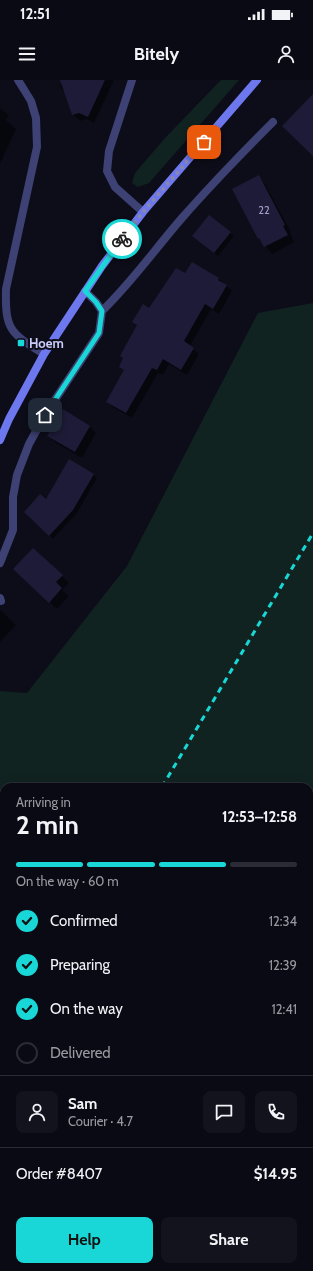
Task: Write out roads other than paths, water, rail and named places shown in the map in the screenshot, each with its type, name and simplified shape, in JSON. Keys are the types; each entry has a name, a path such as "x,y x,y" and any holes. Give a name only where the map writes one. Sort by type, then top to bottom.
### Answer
{"main road":[{"path":"0,440 9,419 44,354 85,291 143,212 257,80"}],"street":[{"path":"18,80 30,101 36,118 37,147 6,289 6,311 9,324 16,335 44,354"},
{"path":"132,80 109,151 107,171 115,187 143,212"},
{"path":"0,563 13,530 13,497 17,475 29,444 45,415 99,333 102,311 120,293 182,218 233,162 273,122"},
{"path":"85,291 96,302 102,311"}],"railway":[{"path":"164,783 313,533"}],"place":[{"name":"Hoem","path":"21,343"}]}
